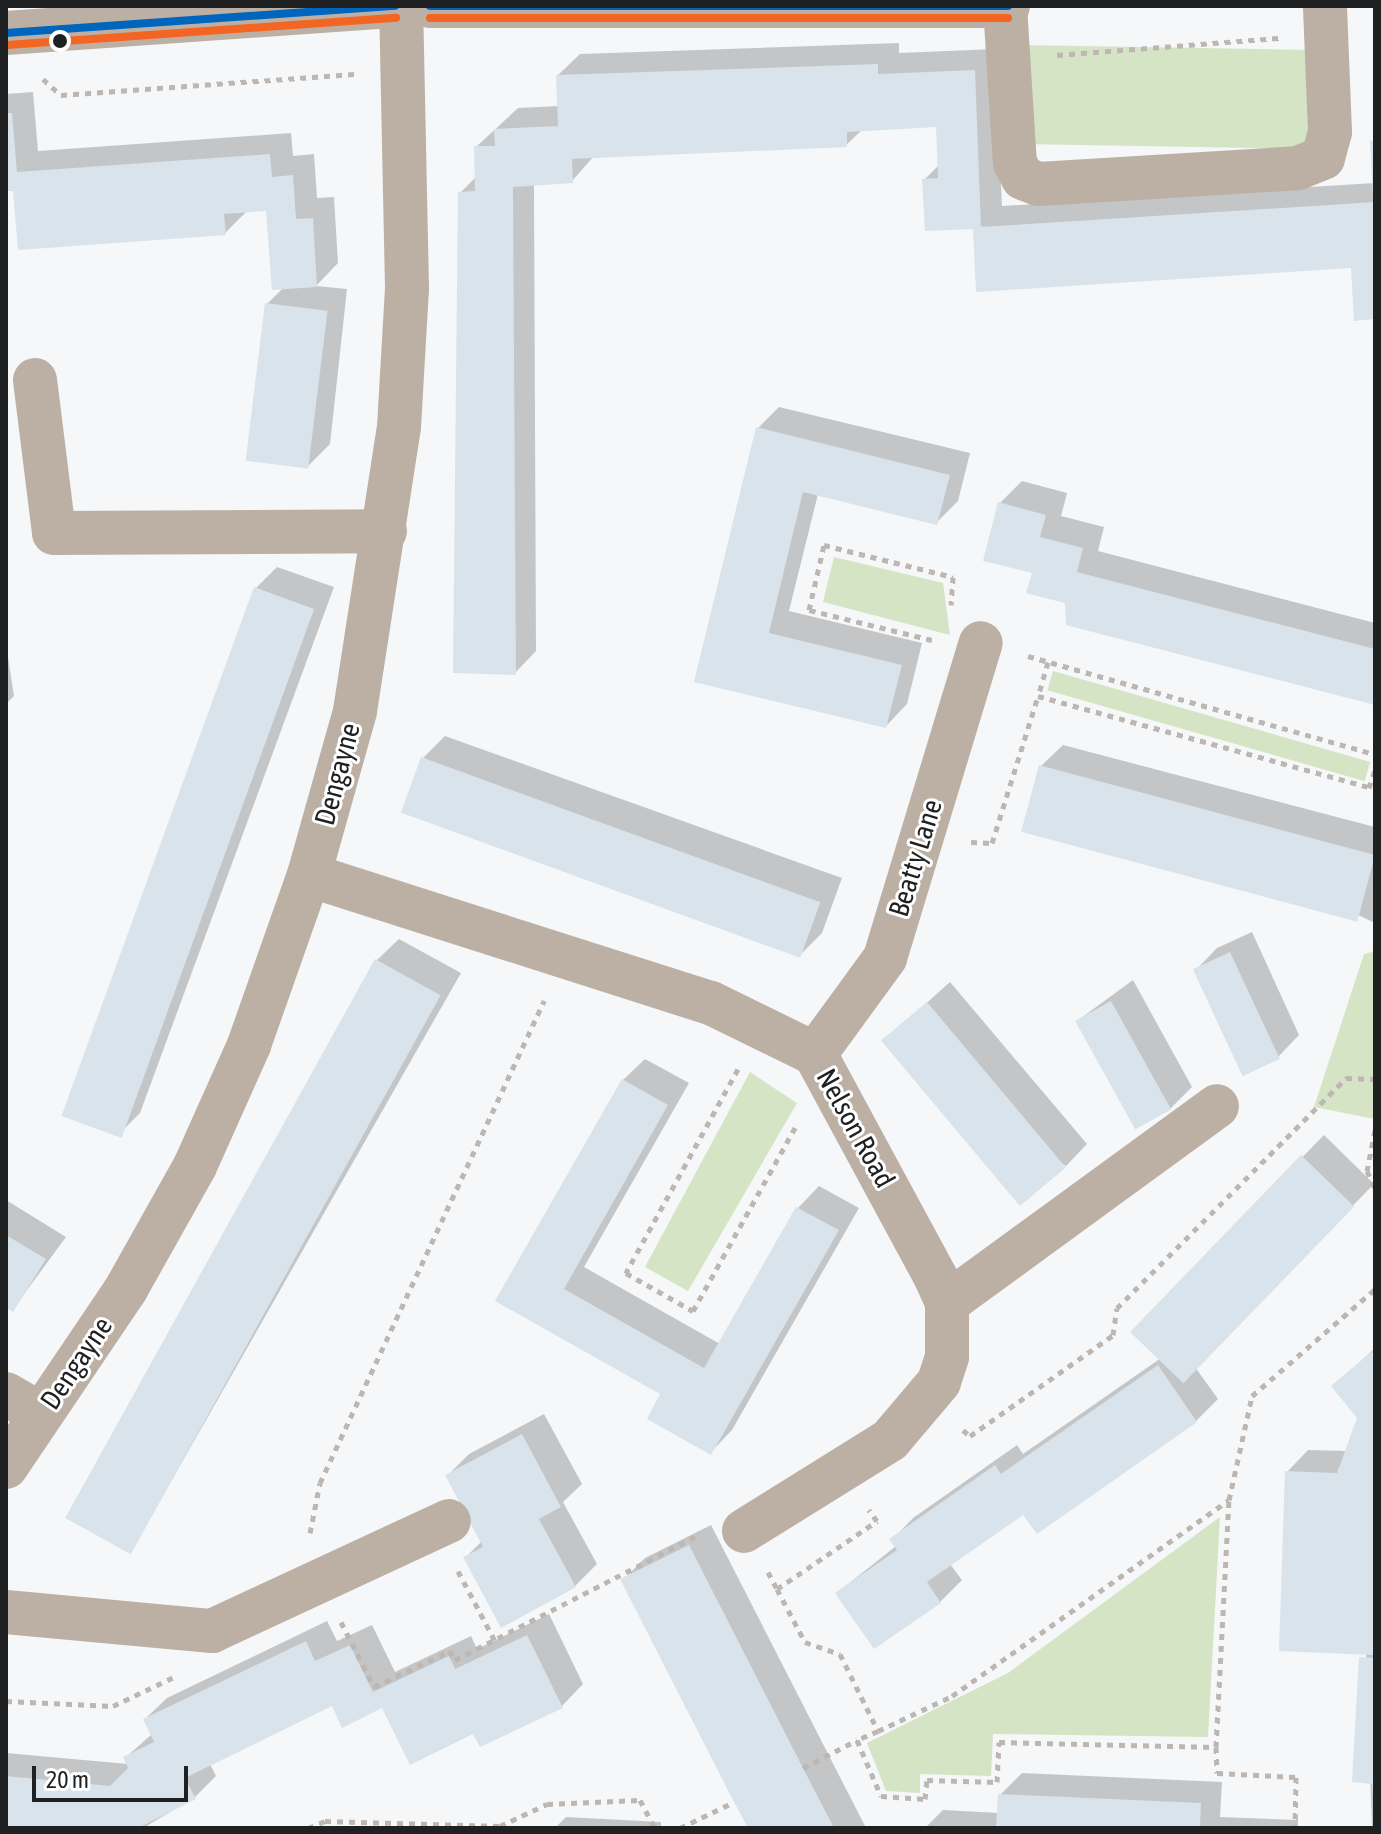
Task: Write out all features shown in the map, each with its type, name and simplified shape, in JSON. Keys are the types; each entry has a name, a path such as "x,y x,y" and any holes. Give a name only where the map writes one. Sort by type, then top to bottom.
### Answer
{"street":[{"path":"6,33 395,6"},
{"name":"Dengayne","path":"6,1467 23,1404 126,1289 195,1166 249,1045 309,875 355,711 385,531 407,288 401,6"},
{"path":"430,6 1007,6 1015,163 1023,178 1039,184 1298,168 1323,158 1330,132 1325,6"},
{"path":"35,380 54,533 385,531"},
{"name":"Beatty Lane","path":"815,1054 885,958 970,640"},
{"name":"Nelson Road","path":"309,875 711,1003 815,1054 947,1303 947,1357 917,1412 890,1440 744,1531"},
{"path":"947,1303 1217,1106"},
{"path":"6,1612 212,1631 449,1521"}],"path":[{"path":"1052,56 1295,37"},
{"path":"33,72 61,95 371,73"},
{"path":"970,640 953,577 824,545 809,610 957,647 970,640 1375,754"},
{"path":"1048,662 1038,696 1372,788 1375,770"},
{"path":"323,1531 309,1538 320,1483 548,992"},
{"path":"746,1054 626,1273 693,1311 801,1118"},
{"path":"1375,1130 1367,1171 1375,1188"},
{"path":"1295,1828 1296,1777 1217,1773 1229,1500 1252,1396 1375,1289"},
{"path":"803,1768 976,1683 1229,1500"},
{"path":"449,1521 453,1530 439,1536 495,1641"},
{"path":"777,1589 805,1642 840,1654 878,1731"},
{"path":"857,1740 881,1796 925,1799 927,1780 997,1782 999,1742 1216,1747"},
{"path":"308,1828 325,1821 500,1826 547,1804 640,1800 655,1828"},
{"path":"680,1828 734,1802"}],"green space":[{"path":"1021,45 1309,50 1307,149 1019,144"},
{"path":"834,557 943,583 950,635 823,602"},
{"path":"1053,671 1370,762 1365,781 1047,690"},
{"path":"1375,951 1375,1119 1314,1107 1364,954"},
{"path":"750,1072 797,1103 688,1291 645,1267"},
{"path":"1220,1517 1208,1737 993,1734 991,1776 920,1774 920,1793 886,1791 867,1743 1008,1673"}],"building":[{"path":"878,64 878,74 975,70 981,227 1375,202 1375,319 1354,321 1351,268 976,292 973,229 925,231 922,179 938,178 936,127 847,132 847,147 572,159 573,183 513,187 516,675 453,673 458,192 475,191 474,146 495,146 494,129 558,126 556,75"},
{"path":"6,113 12,113 17,172 270,154 272,177 293,175 296,219 313,218 317,287 272,290 266,211 224,214 226,235 18,250 13,191 6,191"},
{"path":"1375,140 1375,197 1373,197 1370,141"},
{"path":"265,303 328,311 308,468 246,461"},
{"path":"756,427 950,475 937,525 803,492 769,633 902,665 886,728 694,682"},
{"path":"998,502 1046,515 1040,537 1083,548 1077,572 1375,649 1375,705 1066,625 1065,603 1026,593 1032,573 983,561"},
{"path":"254,587 314,609 122,1138 61,1116"},
{"path":"421,757 820,902 800,958 401,812"},
{"path":"1039,765 1375,855 1357,922 1021,832"},
{"path":"1230,952 1280,1059 1243,1076 1193,969"},
{"path":"375,959 441,995 131,1554 65,1518"},
{"path":"1111,1001 1171,1109 1135,1129 1075,1021"},
{"path":"927,1002 1066,1167 1020,1206 881,1041"},
{"path":"622,1079 668,1105 564,1289 704,1368 796,1207 839,1230 711,1455 647,1419 660,1394 495,1301"},
{"path":"1301,1155 1354,1206 1183,1383 1130,1332"},
{"path":"6,1235 46,1259 13,1312 6,1307"},
{"path":"1375,1349 1374,1655 1279,1651 1285,1471 1337,1473 1357,1418 1331,1386"},
{"path":"1158,1365 1197,1422 1037,1534 1023,1515 927,1582 941,1603 874,1649 835,1593 897,1550 889,1539 995,1465 1001,1474"},
{"path":"522,1434 561,1507 539,1519 576,1587 501,1628 463,1557 483,1547 445,1475"},
{"path":"689,1545 834,1828 748,1828 734,1802 620,1579"},
{"path":"527,1635 563,1708 480,1747 473,1734 410,1765 382,1708 342,1728 332,1706 185,1778 196,1799 138,1828 6,1828 6,1776 110,1786 128,1768 123,1757 154,1742 143,1719 306,1641 315,1661 350,1645 373,1692 449,1656 455,1669"},
{"path":"1359,1657 1375,1658 1375,1828 1372,1784 1352,1782"},
{"path":"998,1794 1201,1803 1200,1828 996,1828"}],"transit line":[{"path":"6,33 395,6"},
{"path":"430,6 1008,6"},
{"path":"7,45 396,18"},
{"path":"430,18 1008,18"}]}
